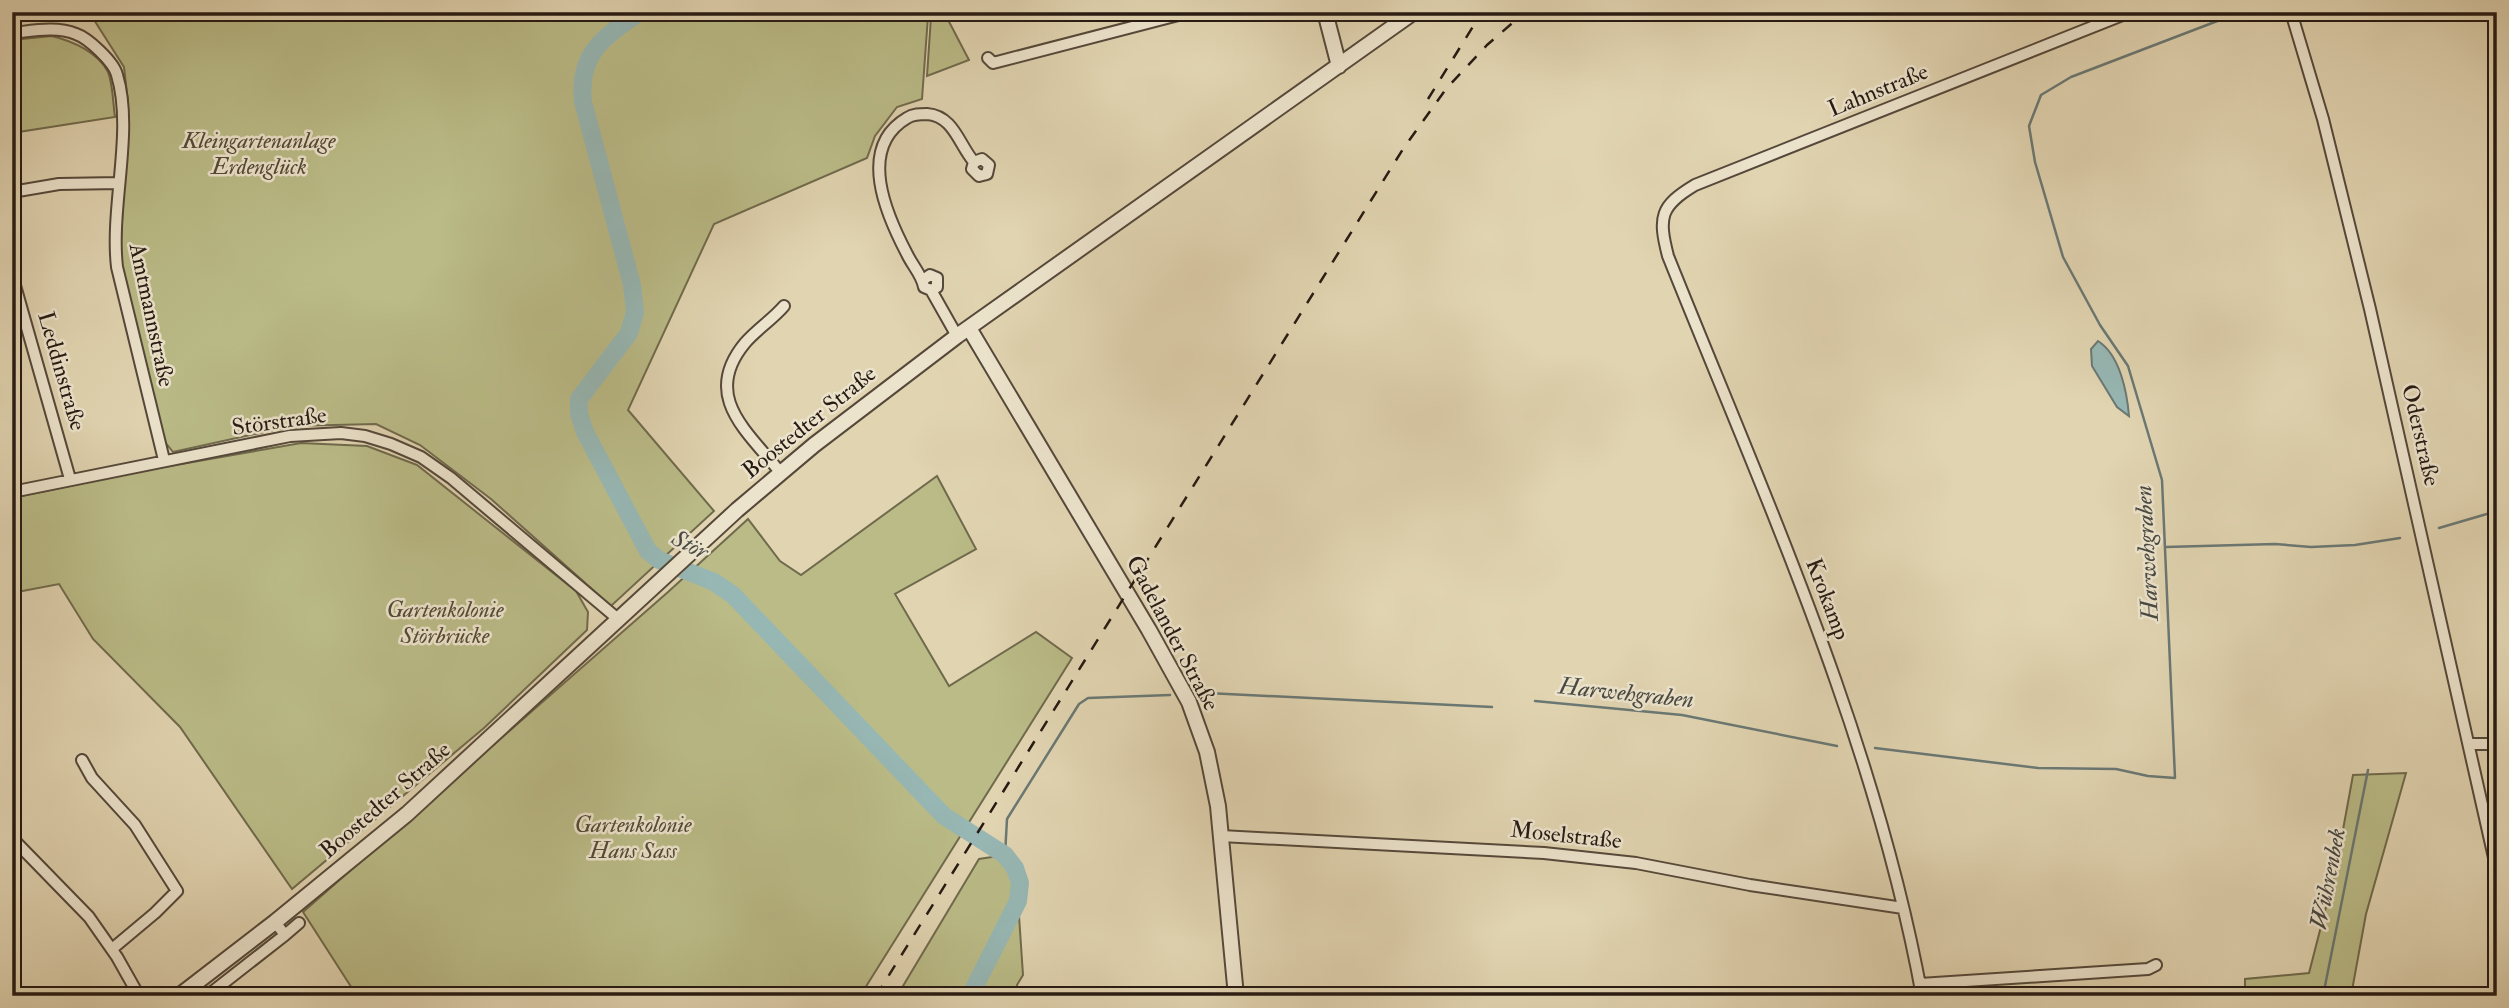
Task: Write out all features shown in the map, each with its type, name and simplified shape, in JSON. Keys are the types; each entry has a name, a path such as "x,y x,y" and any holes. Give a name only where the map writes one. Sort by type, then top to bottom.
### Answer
{"street":[{"path":"988,58 993,63 1191,12"},
{"path":"1325,12 1339,66"},
{"name":"Boostedter Straße","path":"179,996 407,814 683,558 780,472 963,332 1414,12"},
{"name":"Lahnstraße","path":"1661,228 1671,202 1695,185 2130,12"},
{"name":"Oderstraße","path":"2291,12 2323,119 2360,264 2497,870"},
{"name":"Amtmannstraße","path":"12,33 55,30 78,34 105,56 117,71 123,102 114,240 117,267 164,460"},
{"path":"963,332 932,295 931,290 924,287 923,280 900,241 878,176 882,151 896,126 918,114 937,116 951,125 974,162"},
{"path":"12,192 59,184 119,183"},
{"name":"Krokamp","path":"1661,228 1668,256 1843,696 1903,908 1922,996"},
{"name":"Leddinstraße","path":"12,275 70,479"},
{"path":"780,472 734,414 726,389 732,365 743,345 784,306"},
{"name":"Gadelander Straße","path":"963,332 1175,674 1189,702 1214,780 1236,996"},
{"name":"Störstraße","path":"12,492 290,436 365,436 391,443 421,457 451,478 618,620"},
{"path":"2469,744 2497,744"},
{"path":"82,760 92,778 135,825 177,891 112,949"},
{"name":"Moselstraße","path":"1221,836 1544,853 1644,865 1750,885 1903,908"},
{"path":"12,838 89,917 112,949 139,996"},
{"path":"275,922 285,935"},
{"path":"207,996 299,923"},
{"path":"1920,984 2148,969 2156,965"}],"green space":[{"name":"Kleingartenanlage Erdenglück","path":"89,12 935,12 928,16 922,99 897,107 875,136 867,158 714,224 628,410 714,511 611,606 491,499 420,445 376,424 291,426 173,452 165,442 120,263 128,102 124,67"},
{"path":"945,14 969,60 927,76 931,17"},
{"path":"52,36 84,48 104,65 111,82 115,117 12,133 12,40"},
{"name":"Gartenkolonie Störbrücke","path":"301,443 367,446 417,465 576,591 588,612 587,630 484,728 292,889 180,727 93,639 59,584 12,593 12,498 141,471"},
{"name":"Gartenkolonie Hans Sass","path":"937,476 976,549 895,594 949,686 1036,632 1072,658 860,996 357,996 303,912 748,519 780,561 801,575"},
{"path":"2406,773 2366,914 2351,996 2245,996 2245,979 2309,973 2336,868 2353,775"},
{"path":"1005,855 1015,868 1020,883 1018,901 1023,975 1017,985 1017,996 897,996 979,859"}],"water":[{"path":"2098,341 2106,347 2117,365 2124,385 2129,416 2117,407 2092,366 2091,349"}],"waterway":[{"path":"610,12 612,32"},
{"name":"Stör","path":"640,12 596,48 589,59 582,85 583,102 632,285 635,312 629,333 579,399 579,414 585,432 648,551 659,560 714,582 733,595 944,816 1005,855 1015,868 1020,883 1018,901 970,996"},
{"name":"Harwehgraben","path":"1875,748 2038,768 2116,769 2175,778 2162,480 2128,366 2100,325 2063,257 2035,162 2029,126 2041,95 2071,77 2235,12"},
{"path":"2439,528 2497,511"},
{"path":"2166,547 2275,544 2311,547 2355,545 2400,538"},
{"name":"Harwehgraben","path":"1207,693 1492,707"},
{"name":"Harwehgraben","path":"1005,855 1007,819 1079,704 1088,698 1170,695"},
{"name":"Harwehgraben","path":"1535,701 1682,715 1837,746"},
{"name":"Wührenbek","path":"2323,996 2368,770"}],"railway":[{"path":"1428,99 1482,12"},
{"path":"876,996 1403,149 1446,89 1487,45 1525,12"}]}
